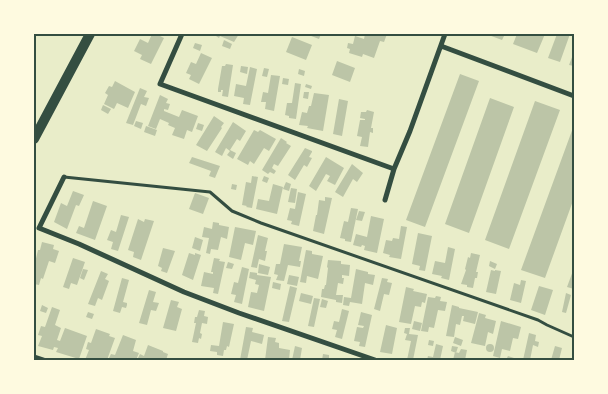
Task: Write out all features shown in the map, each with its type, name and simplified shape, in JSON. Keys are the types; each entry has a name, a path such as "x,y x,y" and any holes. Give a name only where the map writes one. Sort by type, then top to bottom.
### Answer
{"main road":[{"path":"34,138 90,34"}],"street":[{"path":"182,34 160,84 394,169"},
{"path":"385,200 394,169 410,131 445,34"},
{"path":"440,46 574,96"},
{"path":"64,177 40,228 184,292 375,360"}],"lane":[{"path":"64,177 210,192 232,211 261,223 538,320 574,336"},
{"path":"34,356 46,360"}],"building":[{"path":"152,34 164,38 151,64 140,59 142,55 134,51 140,39 148,43"},
{"path":"218,34 239,34 234,42 220,36 219,38 216,36"},
{"path":"306,34 321,34 319,39"},
{"path":"365,34 387,34 384,42 380,41 374,58 363,54 362,57 349,53 350,49 347,48 348,43 353,44 355,36 364,39"},
{"path":"486,34 505,34 502,40"},
{"path":"517,34 545,34 537,53 513,44"},
{"path":"557,34 570,34 560,62 548,58"},
{"path":"292,37 312,45 306,60 286,52"},
{"path":"224,40 232,44 230,49 222,46"},
{"path":"195,43 202,45 200,51 193,48"},
{"path":"574,52 574,66 569,65"},
{"path":"201,53 212,58 199,84 189,79 191,75 186,73 191,62 196,64"},
{"path":"337,61 355,68 350,82 332,75"},
{"path":"226,64 233,65 228,97 222,96 223,90 218,92 222,66"},
{"path":"241,66 248,67 247,74 240,72"},
{"path":"250,67 257,69 250,105 243,104 244,98 234,96 236,84 246,86"},
{"path":"264,68 269,69 267,77 262,76"},
{"path":"299,69 305,71 304,76 298,74"},
{"path":"460,74 479,81 425,227 406,220"},
{"path":"271,75 280,76 274,111 265,109 266,102 261,102 263,92 268,93"},
{"path":"283,78 289,79 288,85 282,84"},
{"path":"115,81 135,92 128,108 117,103 114,109 104,104 108,95 105,93 109,86 112,87"},
{"path":"295,83 301,84 296,119 285,115 287,103 292,103"},
{"path":"306,84 312,86 311,89 305,87"},
{"path":"140,88 147,91 144,97 149,98 146,106 141,104 133,125 126,123"},
{"path":"304,92 309,92 308,99 303,98"},
{"path":"314,93 329,95 323,131 299,125 302,112 307,113 309,106 311,106"},
{"path":"160,95 168,99 166,103 170,104 168,110 164,109 164,111 179,117 182,110 198,116 192,132 187,130 184,139 172,135 175,128 160,119 156,129 148,126"},
{"path":"490,98 514,107 469,233 445,224"},
{"path":"339,99 348,101 342,136 333,134"},
{"path":"535,101 560,110 509,249 485,240"},
{"path":"103,105 111,109 108,114 101,110"},
{"path":"367,110 374,112 371,128 373,128 373,133 370,132 368,147 360,146 362,137 357,136 360,120 365,120 360,118 361,112 366,112"},
{"path":"214,116 224,123 207,151 196,145"},
{"path":"136,121 143,123 141,129 134,126"},
{"path":"233,122 246,131 240,141 237,139 230,150 236,153 233,159 227,155 230,151 226,148 222,156 215,152"},
{"path":"198,123 204,125 202,131 196,129"},
{"path":"574,125 574,198 545,278 521,270"},
{"path":"146,126 157,130 155,136 144,132"},
{"path":"254,130 258,132 260,130 276,139 269,151 264,148 254,164 250,161 248,165 237,159"},
{"path":"281,138 291,146 278,166 274,164 272,168 276,171 274,174 270,172 268,174 262,170"},
{"path":"305,148 312,151 309,157 312,158 307,167 304,165 295,180 288,175"},
{"path":"192,157 220,166 215,178 209,176 211,171 189,163"},
{"path":"326,157 344,168 335,185 327,181 330,176 326,174 316,191 309,186"},
{"path":"352,164 363,173 357,182 353,179 343,197 335,192"},
{"path":"252,176 258,177 252,208 242,205 246,182 251,183"},
{"path":"264,176 269,178 267,183 262,181"},
{"path":"286,182 291,184 289,191 283,189"},
{"path":"232,184 237,185 236,190 231,189"},
{"path":"273,184 283,187 277,214 256,209 258,199 269,201"},
{"path":"291,188 297,189 295,203 288,202"},
{"path":"73,191 84,195 79,206 76,205 67,229 54,222 61,203 67,206"},
{"path":"298,192 306,194 299,226 291,224 292,221 287,220 290,208 295,209"},
{"path":"195,193 209,198 203,214 189,209"},
{"path":"325,197 332,198 324,234 313,231 319,200 325,201"},
{"path":"93,201 107,206 95,240 76,233 79,226 84,228"},
{"path":"351,208 358,209 351,242 340,238 344,221 348,222"},
{"path":"359,211 365,212 362,221 356,220"},
{"path":"121,215 129,217 118,251 111,249 113,242 107,240 111,230 116,232"},
{"path":"371,216 384,219 377,253 364,250 365,246 362,245 361,247 353,245 356,234 367,237"},
{"path":"138,219 144,222 145,219 154,221 141,260 133,257 134,252 128,250"},
{"path":"213,222 229,227 227,239 221,237 218,250 211,249 210,254 206,253 209,238 202,237 204,227 212,229"},
{"path":"401,226 407,227 401,259 389,257 390,255 383,253 386,240 399,239"},
{"path":"235,227 256,231 253,245 245,243 241,260 229,257"},
{"path":"418,233 432,236 425,271 419,270 420,266 412,264"},
{"path":"258,235 268,238 265,261 259,259 257,268 251,267"},
{"path":"195,237 203,240 200,251 192,248"},
{"path":"42,242 54,245 53,249 59,251 55,263 49,261 39,285 34,284 34,267"},
{"path":"284,244 302,247 299,261 301,261 300,267 288,265 284,281 276,280 278,275 274,274 276,264 280,264"},
{"path":"448,247 455,249 449,280 432,274 435,261 445,263"},
{"path":"163,248 175,251 167,273 161,271 162,268 158,266"},
{"path":"306,250 312,251 312,254 323,256 318,279 307,276 306,283 300,282"},
{"path":"189,253 201,255 193,280 182,275"},
{"path":"471,253 480,255 476,272 478,272 477,278 475,278 473,288 461,284 468,257 470,258"},
{"path":"73,258 85,262 77,285 71,283 69,289 63,287"},
{"path":"214,258 225,262 218,294 213,293 214,288 201,286 204,272 213,274 211,272"},
{"path":"328,260 341,261 341,264 350,265 349,276 342,275 342,278 344,278 343,284 338,283 336,295 343,295 342,303 321,297 322,289 326,285"},
{"path":"490,261 497,264 495,269 489,266"},
{"path":"228,262 234,264 232,269 226,268"},
{"path":"259,264 270,267 268,275 258,273"},
{"path":"242,267 249,269 242,304 234,302 236,295 231,294 234,282 238,283"},
{"path":"574,268 574,289 567,287"},
{"path":"83,269 88,270 84,280 80,278"},
{"path":"356,269 375,275 373,285 365,283 362,304 350,302 349,306 343,305 344,297 351,298"},
{"path":"491,270 501,271 496,294 486,292"},
{"path":"101,271 108,274 105,279 109,281 102,300 98,298 95,306 88,304"},
{"path":"250,272 271,277 264,311 248,307 251,292 257,293 259,285 255,284 256,280 249,278"},
{"path":"289,275 299,277 297,286 287,284"},
{"path":"122,278 129,280 123,302 127,303 127,305 126,308 122,307 120,313 113,311"},
{"path":"382,278 388,279 387,282 392,283 389,295 384,294 380,311 374,309"},
{"path":"521,280 526,281 521,303 510,300 514,283 520,285"},
{"path":"273,282 281,284 280,290 272,288"},
{"path":"290,286 297,288 289,322 282,321"},
{"path":"539,286 553,290 545,315 531,310"},
{"path":"406,287 414,289 413,291 427,294 425,303 422,302 421,307 415,306 411,324 399,322"},
{"path":"149,290 156,292 153,302 159,303 156,311 151,310 147,325 139,323"},
{"path":"301,293 313,296 311,304 299,301"},
{"path":"566,293 571,295 566,313 562,312"},
{"path":"436,296 441,297 440,301 447,302 445,311 438,310 434,328 429,327 428,332 421,331 428,297 435,298"},
{"path":"314,298 320,299 314,327 308,326"},
{"path":"322,299 328,301 326,308 320,307"},
{"path":"171,300 179,302 177,307 182,309 176,331 163,328"},
{"path":"42,305 48,308 46,313 40,311"},
{"path":"452,305 478,312 475,324 463,321 464,316 462,316 460,325 456,324 454,337 446,336"},
{"path":"52,307 60,310 55,325 61,328 57,340 60,341 65,328 87,336 79,359 56,352 58,348 54,347 53,350 38,346 42,336 38,335 41,326 45,327"},
{"path":"342,309 349,311 342,339 335,337 337,330 332,329 334,321 339,322"},
{"path":"199,310 205,311 204,316 208,317 207,324 202,323 201,339 199,338 198,343 192,342 196,323 194,323 195,317 197,317"},
{"path":"88,312 94,314 92,319 86,317"},
{"path":"361,312 372,315 365,347 359,346 360,342 354,341 357,327 363,328 364,326 358,325"},
{"path":"479,313 486,315 485,318 496,321 493,334 488,332 485,346 471,343"},
{"path":"414,321 422,323 420,331 412,329"},
{"path":"501,321 521,327 518,339 513,338 510,351 502,349 500,358 493,356"},
{"path":"223,322 234,324 229,347 227,346 226,350 224,350 223,356 217,355 217,352 210,351 211,345 219,346"},
{"path":"386,325 397,328 392,354 380,352"},
{"path":"246,327 253,328 252,332 264,335 262,344 251,341 247,360 240,360"},
{"path":"405,328 410,328 409,334 418,335 413,360 407,360 411,341 405,340 407,334 404,333"},
{"path":"96,329 115,338 107,360 85,360 89,350 86,349 88,342 91,343"},
{"path":"529,333 536,335 535,341 539,342 538,347 533,345 530,360 523,360"},
{"path":"123,335 136,340 133,351 139,353 136,360 108,360 111,354 115,355"},
{"path":"268,337 276,338 275,342 279,343 279,348 290,350 289,360 265,360"},
{"path":"455,337 463,340 461,346 453,343"},
{"path":"429,340 434,341 433,346 428,345"},
{"path":"436,344 443,346 440,360 427,360 428,356 433,357"},
{"path":"490,344 494,348 490,352 486,348"},
{"path":"148,345 168,354 166,360 137,360 140,354 144,356"},
{"path":"295,346 302,348 300,360 292,360"},
{"path":"452,346 458,347 456,353 451,351"},
{"path":"555,346 562,348 559,360 551,360"},
{"path":"461,349 467,350 465,360 453,360 455,352 459,353"},
{"path":"323,354 329,355 329,358 336,360 322,360"},
{"path":"508,356 520,360 506,360"}]}
